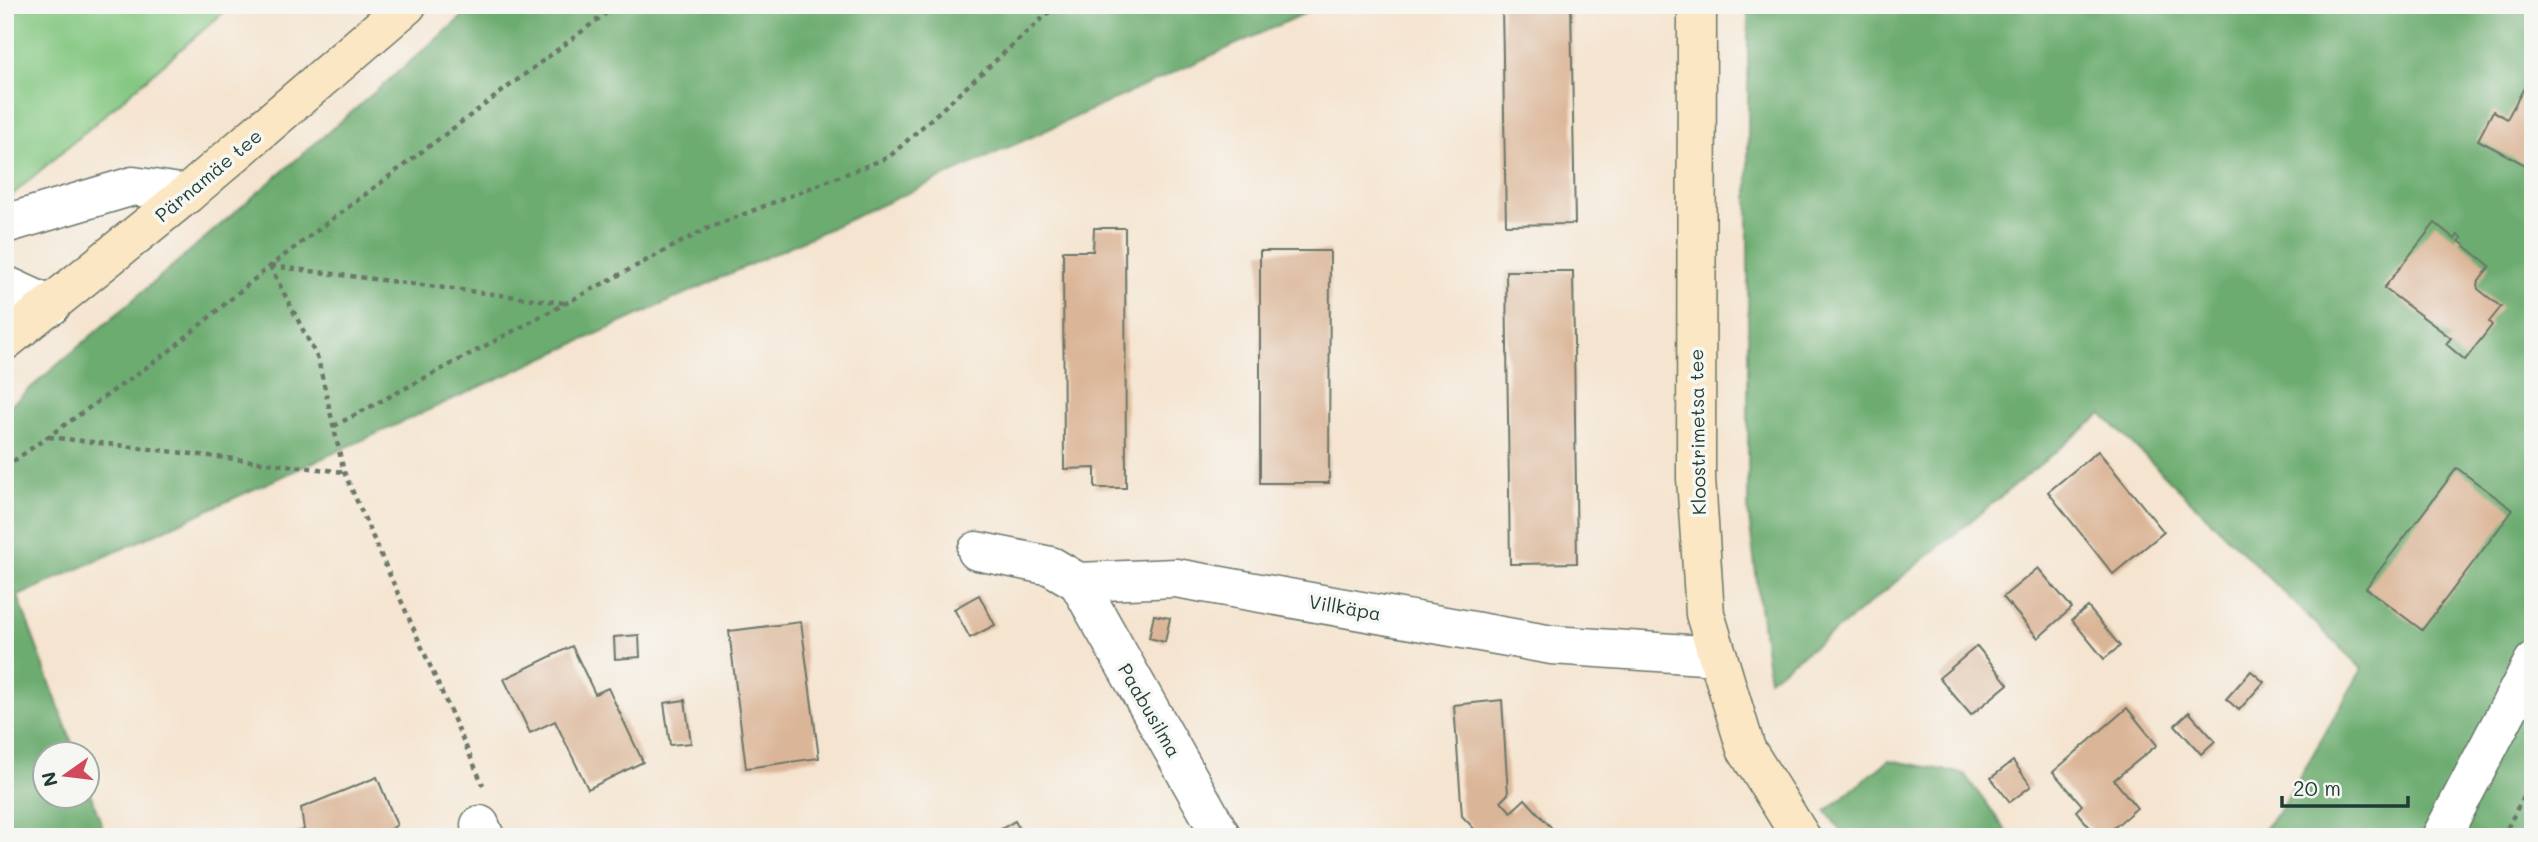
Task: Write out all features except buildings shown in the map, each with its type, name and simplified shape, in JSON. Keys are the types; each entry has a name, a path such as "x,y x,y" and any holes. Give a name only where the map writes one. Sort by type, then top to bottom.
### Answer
{"main road":[{"name":"Pärnamäe tee","path":"5,341 187,194 407,5"},
{"name":"Kloostrimetsa tee","path":"1697,5 1696,478 1705,614 1746,749 1801,837"}],"street":[{"path":"5,224 133,186 187,194"},
{"path":"5,285 51,306"},
{"path":"977,551 1051,566 1077,582"},
{"name":"Villkäpa","path":"1077,582 1176,578 1552,645 1718,656"},
{"name":"Paabusilma","path":"1077,582 1222,837"},
{"path":"2441,837 2533,662"}],"path":[{"path":"5,467 168,352 270,266 617,5"},
{"path":"334,425 706,229 889,157 1057,5"},
{"path":"270,266 565,303"},
{"path":"270,266 318,359 344,472 484,819"},
{"path":"48,437 344,472"},
{"path":"2503,837 2533,777"}],"green space":[{"path":"5,5 232,5 5,201"},
{"path":"476,5 1323,5 18,596 5,583 5,410"},
{"path":"1748,5 2533,5 2533,837 2257,837 2282,808 2362,669 2102,414 1843,625 1769,679 1748,510"},
{"path":"18,596 71,740 32,740 32,810 96,810 106,837 5,837 5,602"},
{"path":"1889,760 1964,774 2011,837 1845,837 1826,811"}]}
